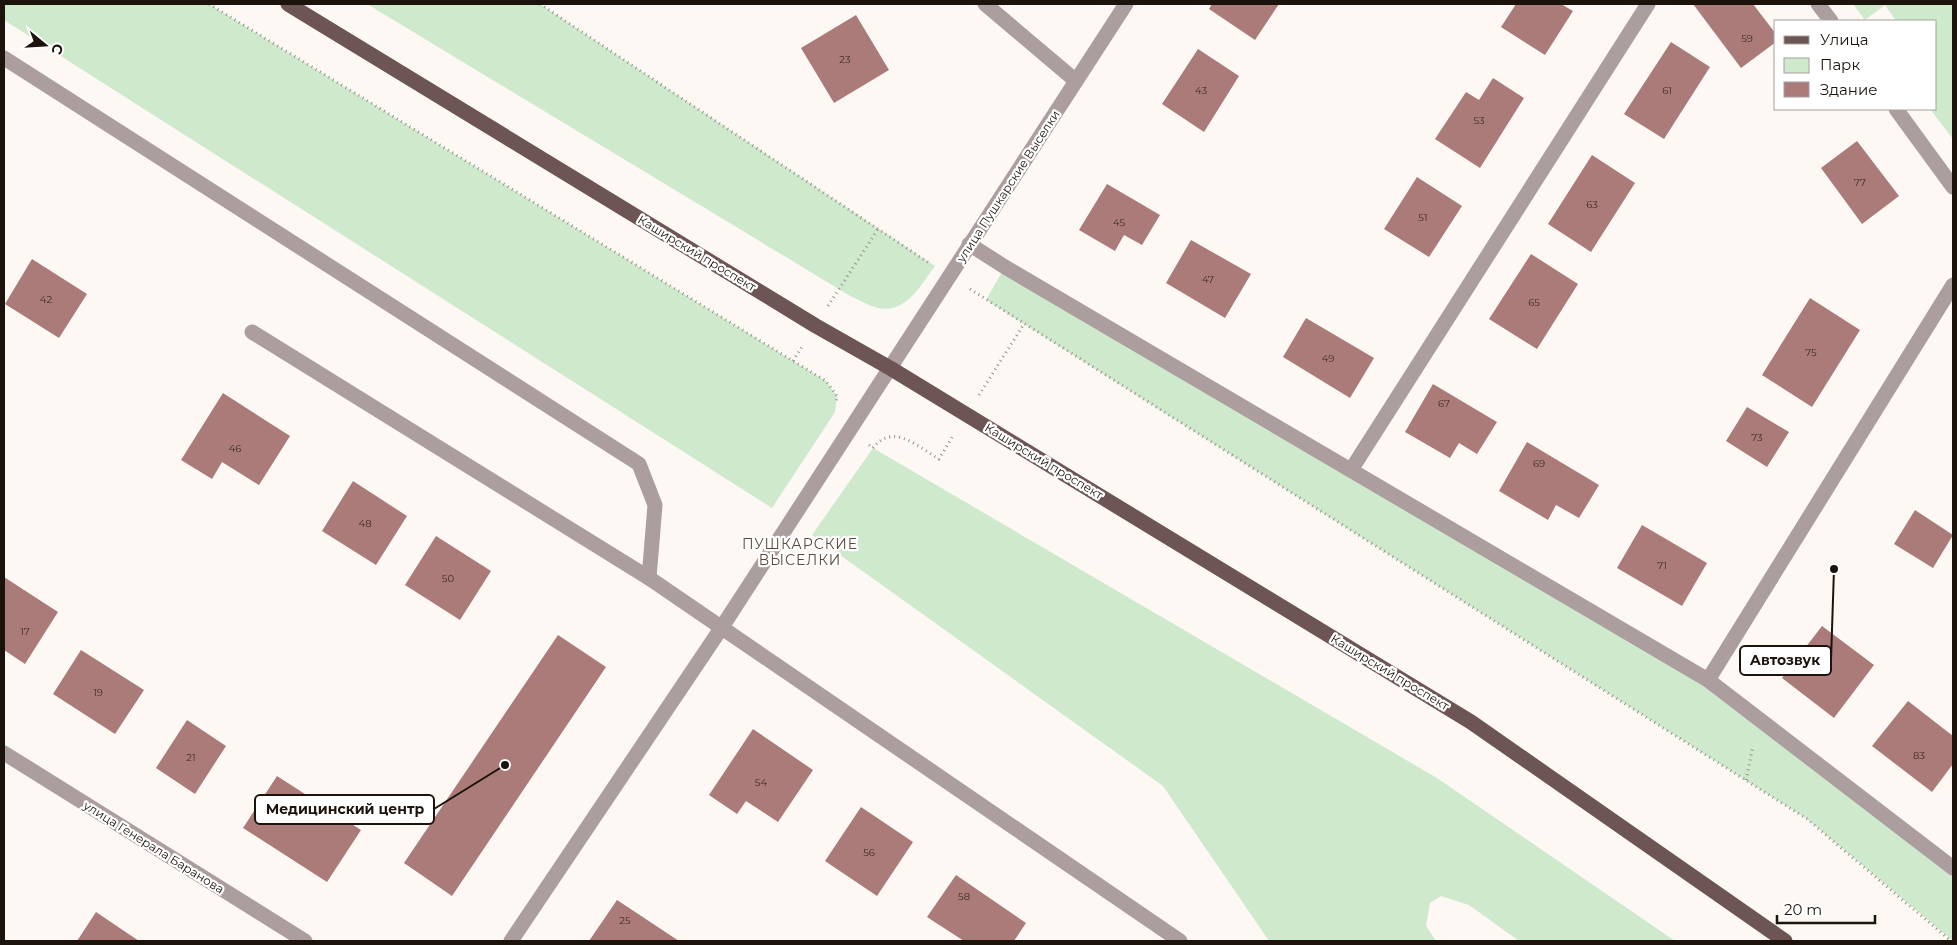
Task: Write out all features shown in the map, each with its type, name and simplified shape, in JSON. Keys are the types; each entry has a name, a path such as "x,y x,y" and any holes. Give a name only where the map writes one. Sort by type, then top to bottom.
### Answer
{"main road":[{"name":"Каширский проспект","path":"288,4 1471,722 1785,941"}],"street":[{"path":"985,4 1076,81"},
{"name":"улица Пушкарские Выселки","path":"511,941 722,626 1126,4"},
{"path":"1351,470 1648,4"},
{"path":"1818,4 1830,20"},
{"path":"4,58 639,464 655,505 648,578"},
{"path":"1897,110 1953,186"},
{"path":"969,244 1708,680 1953,868"},
{"path":"1708,680 1953,285"},
{"path":"252,332 722,626 1180,941"},
{"name":"улица Генерала Баранова","path":"4,753 305,941"}],"path":[{"path":"540,4 949,276 1807,819 1951,941"},
{"path":"793,361 878,229"},
{"path":"1746,780 1760,719"}],"green space":[{"path":"4,4 209,4 826,381 837,396 835,412 772,508 4,20"},
{"path":"367,4 540,4 935,266 912,296 897,307 888,309 878,308 852,297"},
{"path":"1853,4 1953,4 1953,139 1931,110 1937,110 1937,20 1895,20 1885,5 1865,20"},
{"path":"1005,267 1708,680 1953,868 1953,941 1807,819 986,300"},
{"path":"873,448 1437,778 1675,941 1519,941 1469,905 1441,896 1430,903 1426,926 1436,941 1269,941 1163,786 812,535"}],"building":[{"path":"1212,4 1279,4 1255,40 1209,9"},
{"path":"1516,4 1561,4 1573,11 1545,55 1501,27"},
{"path":"1693,4 1753,4 1774,31 1774,43 1741,68"},
{"path":"856,15 889,70 834,103 801,48"},
{"path":"1671,42 1710,67 1664,139 1624,114"},
{"path":"1198,49 1239,76 1204,132 1162,104"},
{"path":"1493,78 1524,98 1480,168 1435,139 1466,92 1479,100"},
{"path":"1857,141 1899,196 1862,224 1821,168"},
{"path":"1592,155 1635,183 1591,252 1548,224"},
{"path":"1417,177 1462,206 1429,257 1384,229"},
{"path":"1107,184 1160,215 1142,245 1124,235 1115,251 1079,230"},
{"path":"1191,240 1251,274 1225,318 1166,283"},
{"path":"1531,254 1578,284 1537,349 1489,319"},
{"path":"32,259 87,294 59,338 5,304"},
{"path":"1810,298 1860,330 1812,407 1762,375"},
{"path":"1306,318 1374,358 1350,398 1283,357"},
{"path":"1433,384 1497,422 1477,454 1459,443 1450,458 1405,432"},
{"path":"223,393 290,436 259,485 222,462 212,479 181,460"},
{"path":"1747,407 1789,432 1767,467 1726,441"},
{"path":"1527,442 1599,485 1579,518 1556,505 1548,520 1499,491"},
{"path":"353,481 407,516 376,565 322,531"},
{"path":"1915,510 1953,535 1933,568 1894,544"},
{"path":"1642,525 1707,563 1682,606 1617,568"},
{"path":"436,536 491,571 460,620 405,585"},
{"path":"4,577 58,612 25,664 4,650"},
{"path":"1822,626 1874,665 1834,718 1782,678"},
{"path":"558,635 606,667 452,896 404,863"},
{"path":"81,650 144,690 115,734 53,694"},
{"path":"1908,701 1953,736 1953,764 1932,792 1872,746"},
{"path":"187,720 226,746 195,794 156,768"},
{"path":"753,729 813,770 778,822 746,801 737,814 709,795"},
{"path":"277,776 361,830 327,882 243,828"},
{"path":"861,807 913,842 877,896 825,861"},
{"path":"956,875 1026,923 1014,941 964,941 927,917"},
{"path":"617,900 679,941 589,941"},
{"path":"96,912 139,941 77,941"}],"place":[{"name":"Автозвук","path":"1834,569"},
{"name":"Медицинский центр","path":"505,765"}],"district":[{"name":"ПУШКАРСКИЕ ВЫСЕЛКИ","path":"800,552"}]}
